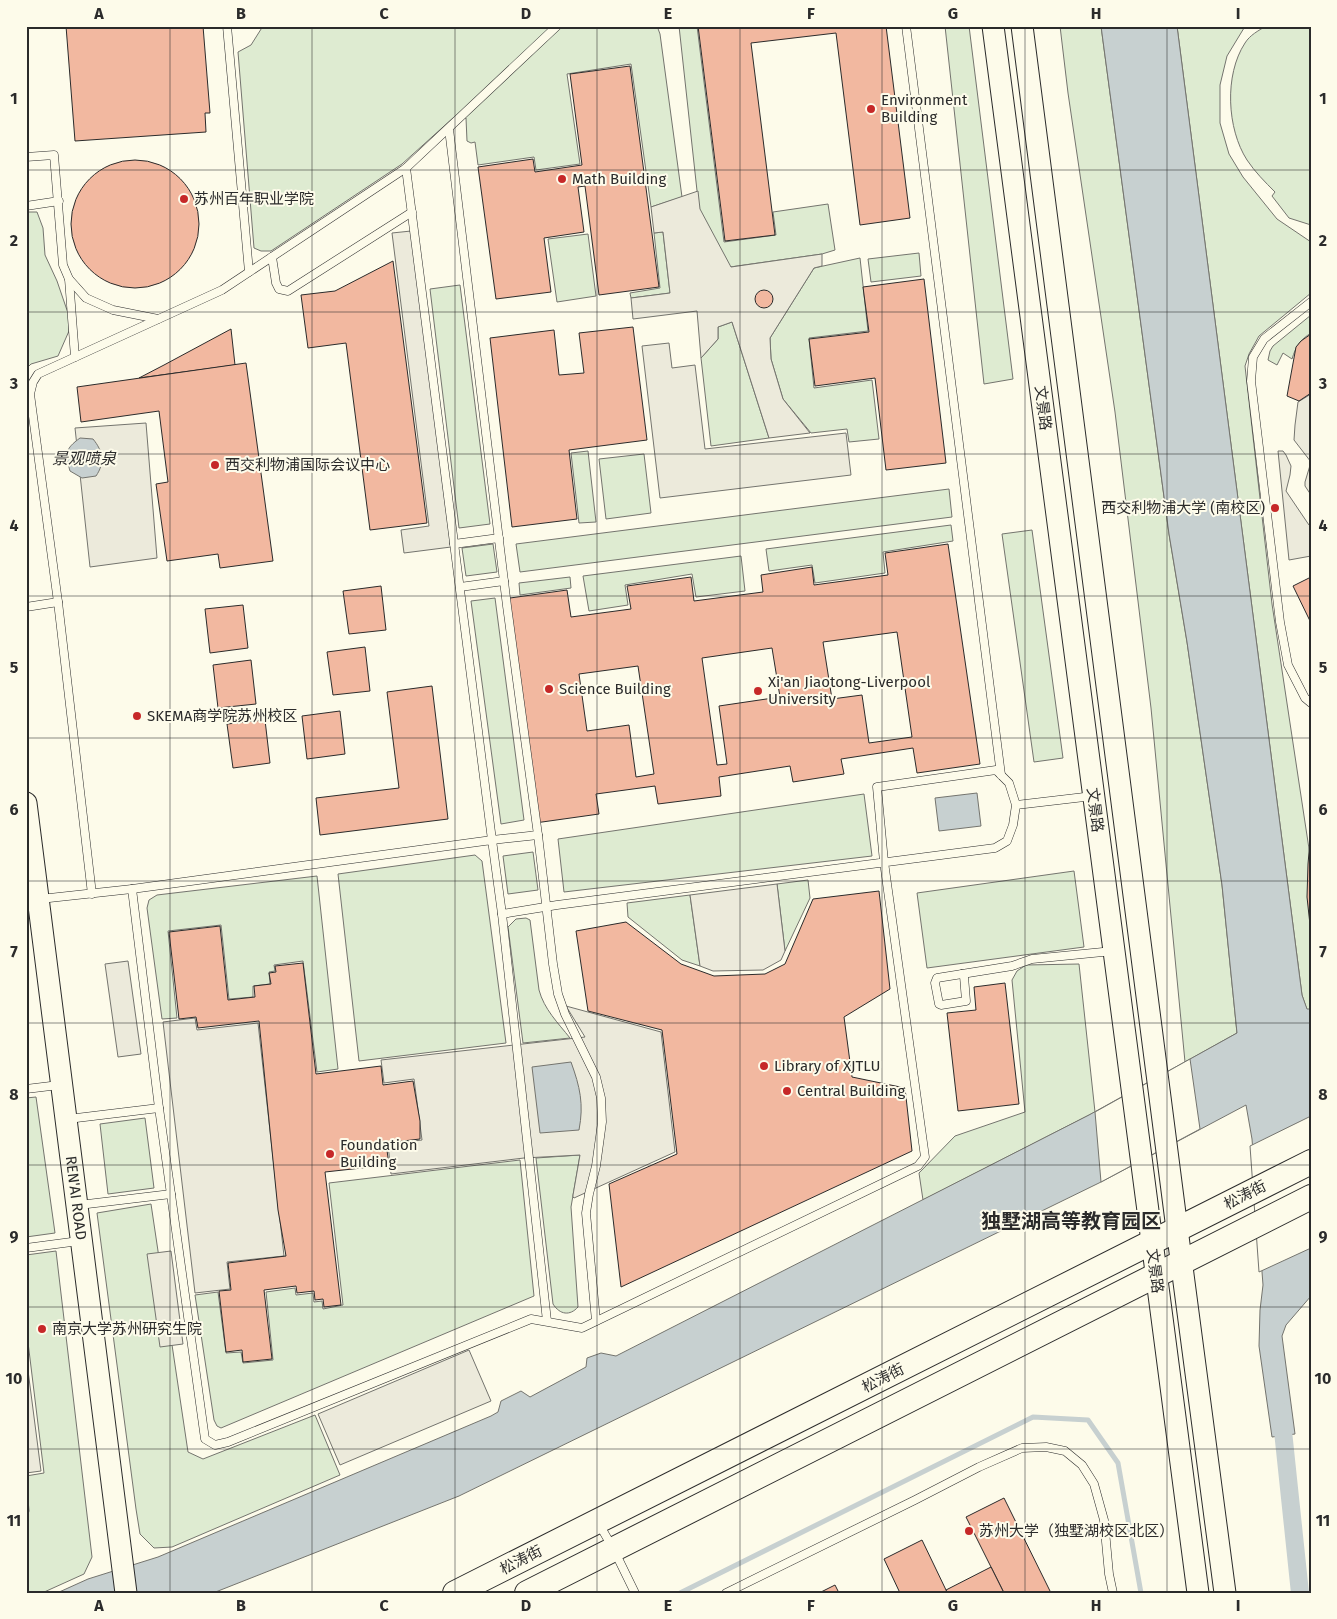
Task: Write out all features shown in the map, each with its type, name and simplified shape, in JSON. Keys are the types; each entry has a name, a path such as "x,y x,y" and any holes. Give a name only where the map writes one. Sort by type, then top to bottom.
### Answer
{"main road":[{"name":"文景路","path":"994,26 1198,1593"},
{"name":"文景路","path":"1022,26 1225,1593"},
{"name":"REN'AI ROAD","path":"26,803 29,848 38,900 62,1084 126,1593"},
{"name":"松涛街","path":"455,1593 1311,1162"},
{"name":"松涛街","path":"527,1593 1311,1197"}],"lane":[{"path":"227,26 250,272"},
{"path":"92,894 58,602 30,394 33,382 38,374 222,290 406,168 557,26"},
{"path":"906,26 1001,775"},
{"path":"449,129 498,538 538,835 553,964 558,994 565,1014 596,1077 601,1098 602,1122 599,1147 586,1213 596,1321"},
{"path":"26,157 54,155 63,265 70,279 86,298 113,310 158,319"},
{"path":"406,168 502,914 547,1321"},
{"path":"26,206 58,201"},
{"path":"272,257 276,283 279,289 288,291 412,212"},
{"path":"70,279 75,357"},
{"path":"1311,302 1264,338 1252,357 1251,381 1280,622 1288,665 1305,698 1311,703"},
{"path":"454,544 498,538"},
{"path":"460,587 504,582"},
{"path":"26,607 58,602"},
{"path":"132,889 159,1108 205,1439 215,1445 228,1442 531,1318 582,1328 918,1166 926,1157 884,862 876,787 996,770 1009,783 1016,805 1013,825 1007,841 994,848 884,862 547,907 502,914"},
{"path":"1016,805 1094,796"},
{"path":"38,900 538,835"},
{"path":"962,974 964,976 966,1001 939,1004 935,983 937,978 962,974 1012,966 1032,959 1114,951"},
{"path":"26,1088 62,1084"},
{"path":"66,1120 159,1108"},
{"path":"77,1206 171,1194"},
{"path":"26,1248 81,1241"},
{"path":"726,1593 979,1467 1022,1448 1046,1447 1066,1450 1082,1465 1094,1484 1104,1520 1109,1574 1113,1593"},
{"path":"597,1522 614,1550 635,1593"}],"green space":[{"path":"263,26 657,26 660,34 682,197 651,207 631,64 567,74 580,164 536,170 534,157 478,165 475,142 467,141 466,118 453,118 402,164 271,251 261,251 254,248 238,52 251,45"},
{"path":"679,26 697,26 724,242 776,235 773,212 828,204 835,250 822,254 730,267 699,209"},
{"path":"945,26 969,26 1013,379 984,384"},
{"path":"1060,26 1101,26 1169,534 1187,642 1222,885 1237,1033 1185,1062 1151,708 1115,412 1068,93"},
{"path":"1177,26 1243,26 1244,28 1227,56 1220,85 1220,123 1229,154 1243,177 1277,219 1311,242 1311,293 1259,336 1245,366 1272,604 1311,862 1311,1009 1307,1010 1302,995"},
{"path":"1266,26 1311,26 1311,225 1289,218 1272,196 1275,192 1247,160 1235,133 1232,118 1231,86 1238,56 1247,40"},
{"path":"26,212 37,212 43,228 45,255 57,281 69,316 69,331 58,356 31,364 26,369"},
{"path":"663,232 670,293 631,298 630,293 660,288 654,233"},
{"path":"588,234 596,296 557,302 548,239"},
{"path":"919,253 921,276 871,282 868,259"},
{"path":"860,258 868,331 809,338 814,388 872,380 879,439 849,442 847,429 811,433 783,399 771,359 770,338 814,268"},
{"path":"460,285 490,524 459,528 430,289"},
{"path":"1311,315 1311,333 1299,344 1292,359 1283,353 1277,365 1268,360 1273,346"},
{"path":"732,322 769,438 711,446 701,358 718,339 718,327"},
{"path":"588,451 596,522 579,523 571,453"},
{"path":"644,454 651,513 606,519 599,459"},
{"path":"949,489 952,517 520,572 516,544"},
{"path":"951,525 953,541 883,552 885,573 815,583 812,565 769,571 766,549"},
{"path":"1032,530 1063,758 1034,762 1002,534"},
{"path":"493,544 497,572 466,576 462,548"},
{"path":"741,556 745,591 696,597 692,574 625,585 628,605 589,611 583,576"},
{"path":"570,577 571,588 520,595 519,583"},
{"path":"495,598 524,820 501,824 471,601"},
{"path":"864,794 872,856 564,892 558,839"},
{"path":"533,852 538,890 508,894 503,856"},
{"path":"475,855 482,861 506,1043 359,1061 338,874"},
{"path":"1074,871 1084,947 927,968 917,893"},
{"path":"317,876 338,1069 317,1072 303,961 274,965 275,971 269,972 270,984 253,986 253,997 229,999 221,925 168,931 177,1018 162,1019 147,908 149,900 157,895"},
{"path":"808,880 810,898 785,951 777,884"},
{"path":"690,895 700,966 682,960 628,917 627,903"},
{"path":"526,918 530,920 541,997 552,1016 570,1038 523,1043 508,927 516,919"},
{"path":"1079,964 1095,1112 923,1200 919,1173 955,1136 1025,1112 1012,980 1017,971 1026,965"},
{"path":"36,1097 55,1233 26,1237 26,1098"},
{"path":"145,1118 154,1188 108,1194 100,1124"},
{"path":"580,1155 571,1207 578,1307 572,1312 565,1313 553,1304 536,1158"},
{"path":"520,1160 534,1296 221,1428 217,1426 214,1420 195,1295 218,1292 226,1353 241,1352 243,1363 273,1360 266,1292 295,1288 296,1295 313,1293 314,1302 322,1301 323,1309 343,1305 329,1183"},
{"path":"151,1204 188,1452 203,1459 315,1415 340,1475 172,1547 154,1548 140,1534 97,1213"},
{"name":"南京大学苏州研究生院","path":"56,1251 92,1557 84,1574 42,1593 26,1593 26,1521 29,1511 26,1476 44,1473 26,1326 26,1255"}],"shaded area":[{"path":"698,191 700,209 731,267 822,254 822,266 814,268 770,338 771,359 783,399 810,433 769,438 732,322 718,327 718,339 701,358 697,311 633,319 631,298 670,293 663,232 654,233 651,207"},
{"path":"411,231 451,547 404,553 401,530 429,526 392,233"},
{"path":"669,343 672,368 695,365 705,449 846,433 851,475 660,498 642,346"},
{"path":"1311,394 1311,462 1294,440 1298,402"},
{"path":"146,423 157,558 90,567 75,428"},
{"path":"1278,451 1283,451 1291,466 1286,491 1309,525 1311,525 1311,556 1289,560"},
{"path":"1311,462 1311,495 1305,486 1305,482"},
{"path":"777,884 785,951 781,960 763,970 713,971 700,966 690,895"},
{"path":"128,961 141,1054 118,1057 105,964"},
{"path":"566,1006 661,1032 675,1152 574,1198 580,1155 524,1158 391,1174 388,1144 422,1140 414,1079 384,1083 381,1060 585,1037"},
{"path":"195,1018 197,1030 258,1023 284,1256 227,1262 230,1289 195,1293 163,1022"},
{"path":"171,1251 183,1344 160,1347 147,1254"},
{"path":"469,1350 491,1401 340,1465 318,1414"},
{"path":"26,1355 41,1471 26,1473"}],"water":[{"path":"1101,26 1177,26 1302,995 1307,1009 1311,1009 1311,1296 1286,1325 1282,1336 1295,1434 1272,1437 1259,1346 1263,1285 1252,1139 1246,1105 1101,1182 459,1496 213,1593 57,1593 88,1579 158,1557 491,1416 498,1412 501,1401 521,1391 530,1397 586,1367 587,1358 601,1353 616,1356 1089,1115 1237,1033 1222,885 1187,642 1169,534"},
{"name":"景观喷泉","path":"80,438 93,439 99,448 102,462 96,476 82,478 70,471 67,460 68,452 71,445"},
{"path":"977,793 981,826 939,831 935,798"},
{"path":"571,1062 580,1096 579,1130 540,1133 532,1067"}],"pier":[{"path":"1190,1059 1200,1129 1101,1182 1095,1112"},
{"path":"1311,1116 1311,1248 1259,1272 1250,1146"}],"building":[{"path":"66,26 203,26 210,113 205,113 206,132 75,141"},
{"name":"Environment Building","path":"698,26 886,26 910,218 860,225 836,33 751,43 775,235 725,241"},
{"name":"Math Building","path":"630,66 659,287 599,295 585,186 578,187 584,232 544,238 551,292 496,299 478,167 533,159 535,172 582,165 570,74"},
{"path":"135,160 148,161 160,165 180,179 194,199 198,211 198,237 194,249 180,269 160,283 148,287 135,288 122,287 110,283 90,269 76,249 72,237 71,224 72,211 76,199 90,179 110,165 122,161"},
{"path":"393,261 427,523 370,530 346,343 308,348 301,295 335,291"},
{"path":"924,279 946,463 886,470 875,378 815,386 809,339 869,332 863,287"},
{"path":"760,290 768,290 773,295 771,306 760,308 755,303 755,295"},
{"path":"633,327 647,440 569,450 577,519 512,527 490,338 554,330 559,375 584,373 579,333"},
{"path":"231,329 235,365 139,378 164,365"},
{"path":"1311,334 1311,393 1299,401 1287,396 1296,347"},
{"path":"246,363 273,561 220,568 218,554 167,561 156,484 168,482 159,411 81,422 77,387"},
{"name":"Science Building","path":"948,544 980,764 917,773 913,748 841,759 844,774 793,782 790,766 719,777 721,796 658,804 655,786 596,794 599,814 535,823 503,599 567,590 571,617 631,609 627,586 691,577 694,601 763,592 761,575 812,567 814,585 888,575 885,553","holes":["897,632 912,737 869,743 862,695 832,699 823,642","772,648 780,697 719,706 727,764 717,765 702,658","638,666 654,774 636,777 629,725 587,731 579,674"]},
{"path":"1311,577 1311,623 1293,586"},
{"path":"381,586 386,630 349,634 343,591"},
{"path":"243,605 248,648 210,653 205,609"},
{"path":"365,647 370,691 333,695 327,652"},
{"path":"251,660 256,704 218,708 213,665"},
{"path":"432,686 448,819 320,835 316,798 399,788 387,692"},
{"path":"340,711 345,754 307,759 302,716"},
{"path":"265,720 270,763 233,768 227,724"},
{"path":"1311,829 1311,934 1307,897"},
{"name":"Central Building","path":"879,891 890,989 844,1017 852,1077 905,1088 912,1151 621,1287 609,1184 677,1154 662,1030 588,1011 576,931 626,922 681,964 714,976 765,974 785,964 813,899"},
{"name":"Foundation Building","path":"220,926 228,1000 255,997 254,986 271,984 269,973 276,972 275,966 303,963 316,1074 381,1066 383,1085 413,1081 420,1121 420,1139 386,1143 389,1165 325,1172 341,1305 324,1307 323,1299 315,1300 314,1291 297,1293 296,1286 264,1290 272,1359 243,1362 242,1350 226,1352 219,1291 231,1290 228,1263 286,1256 278,1210 259,1021 198,1028 196,1017 179,1019 169,932"},
{"path":"1005,983 1019,1104 958,1111 947,1013 976,1010 974,987"},
{"path":"1004,1498 1051,1593 1004,1593 966,1517"},
{"path":"922,1540 948,1593 900,1593 884,1559"},
{"path":"991,1567 1004,1593 948,1593 946,1590"},
{"path":"835,1585 839,1593 819,1593"}],"waterway":[{"path":"1281,1412 1300,1593"},
{"path":"680,1593 1033,1417 1088,1420 1118,1463 1141,1593"}],"place":[{"name":"Environment Building","path":"871,109"},
{"name":"Math Building","path":"562,179"},
{"name":"苏州百年职业学院","path":"184,199"},
{"name":"西交利物浦国际会议中心","path":"215,465"},
{"name":"西交利物浦大学 (南校区)","path":"1275,508"},
{"name":"Science Building","path":"549,689"},
{"name":"Xi'an Jiaotong-Liverpool University","path":"758,691"},
{"name":"SKEMA商学院苏州校区","path":"137,716"},
{"name":"Library of XJTLU","path":"764,1066"},
{"name":"Central Building","path":"787,1091"},
{"name":"Foundation Building","path":"330,1154"},
{"name":"南京大学苏州研究生院","path":"42,1329"},
{"name":"苏州大学（独墅湖校区北区）","path":"969,1531"}],"district":[{"name":"独墅湖高等教育园区","path":"1071,1221"}]}
